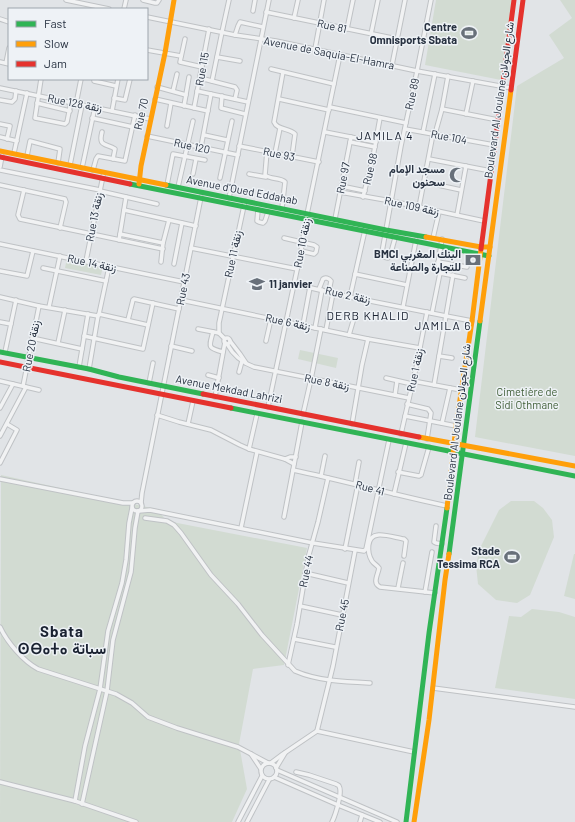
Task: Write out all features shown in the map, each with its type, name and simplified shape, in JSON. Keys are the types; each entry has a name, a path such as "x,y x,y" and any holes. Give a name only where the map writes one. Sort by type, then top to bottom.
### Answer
{"main road":[{"name":"Rue 70","path":"139,183 141,166 174,0"},
{"name":"Boulevard Al Joulane شارع الجولان","path":"406,822 447,506 452,452 472,321 514,0"},
{"name":"Boulevard Al Joulane شارع الجولان","path":"414,822 428,724 445,580 479,322 523,0"},
{"path":"512,11 521,13"},
{"name":"Avenue d'Oued Eddahab","path":"1,151 93,170 103,175"},
{"name":"Avenue d'Oued Eddahab","path":"1,157 103,175 200,198 489,256"},
{"name":"Avenue d'Oued Eddahab","path":"139,183 201,192 386,230 490,247"},
{"name":"Avenue Mekdad Lahrizi","path":"2,352 400,434 575,466"},
{"name":"Avenue Mekdad Lahrizi","path":"0,362 575,476"}],"street":[{"path":"66,0 84,2 97,8"},
{"path":"143,0 157,3 159,0"},
{"path":"212,81 229,0"},
{"path":"253,11 255,0"},
{"path":"229,198 269,0"},
{"path":"294,18 298,0"},
{"path":"315,50 324,0"},
{"path":"347,29 353,0"},
{"path":"371,34 378,0"},
{"path":"392,65 405,0"},
{"name":"Rue 89","path":"395,238 390,256 388,258 384,257 382,252 391,201 431,0"},
{"name":"Rue 81","path":"266,12 397,38"},
{"name":"Avenue de Saquia-El-Hamra","path":"148,17 417,71 511,88"},
{"path":"235,34 240,22 263,27"},
{"name":"Rue 115","path":"194,108 209,29"},
{"path":"185,39 180,62 202,67"},
{"path":"148,50 181,56"},
{"name":"Rue 10 زنقة","path":"268,407 303,242 306,219 340,55"},
{"path":"217,56 240,61"},
{"path":"0,62 7,64"},
{"path":"271,69 334,84"},
{"path":"284,72 274,124 277,127 291,131 295,134 292,156"},
{"path":"173,91 177,74"},
{"name":"Rue 89","path":"423,132 435,74"},
{"path":"419,207 434,134 442,109 448,76"},
{"path":"184,106 189,77"},
{"path":"200,78 236,87 235,99"},
{"path":"40,80 37,103 70,111 71,102"},
{"path":"76,104 81,80"},
{"path":"94,80 116,86"},
{"path":"112,110 118,80"},
{"path":"114,98 125,100 130,80"},
{"path":"466,114 473,81"},
{"path":"157,87 186,95"},
{"name":"Rue 128 زنقة","path":"0,88 150,119"},
{"path":"0,100 12,102 15,99 16,91"},
{"path":"198,91 248,102"},
{"path":"14,153 27,93"},
{"path":"201,147 211,94"},
{"path":"222,96 220,108 245,114"},
{"path":"154,99 208,111"},
{"path":"278,99 406,123"},
{"name":"Rue 128 زنقة","path":"37,103 35,118 65,124 70,111"},
{"path":"167,126 171,103"},
{"path":"70,165 82,105"},
{"path":"82,168 95,107"},
{"path":"442,109 498,120"},
{"path":"93,170 98,156 125,162 135,115"},
{"path":"92,118 132,127"},
{"name":"Rue 98","path":"363,196 380,118"},
{"path":"178,188 193,120"},
{"path":"220,178 232,121"},
{"path":"0,124 10,126 7,139"},
{"path":"275,153 280,128"},
{"name":"Rue 104","path":"405,129 494,145"},
{"path":"102,132 101,142 115,149 113,159"},
{"path":"325,132 351,137 375,144"},
{"path":"204,134 227,140"},
{"name":"Rue 120","path":"147,136 238,155"},
{"path":"0,137 17,141"},
{"name":"Rue 97","path":"335,219 351,137"},
{"path":"27,156 30,142 60,149 58,163"},
{"path":"350,142 375,144"},
{"name":"Rue 93","path":"239,146 319,162"},
{"path":"0,167 1,151"},
{"path":"266,177 264,173 267,151"},
{"path":"167,186 173,154 206,160"},
{"path":"193,174 196,159"},
{"path":"429,159 491,171"},
{"path":"457,215 466,166"},
{"path":"0,170 157,204"},
{"path":"249,174 283,180 285,182 282,208"},
{"name":"Rue 13 زنقة","path":"86,261 103,175"},
{"path":"424,182 461,190"},
{"path":"0,185 64,198 66,202 60,228"},
{"path":"341,186 365,191"},
{"path":"24,190 18,215 22,220 163,249"},
{"name":"Rue 43","path":"141,504 171,346 196,226 201,192"},
{"name":"Rue 109 زنقة","path":"340,192 391,201 484,221"},
{"path":"119,240 126,197"},
{"name":"Rue 11 زنقة","path":"221,308 244,201"},
{"path":"124,210 196,226"},
{"path":"258,210 258,220 259,222 263,223 268,212"},
{"path":"433,238 439,212"},
{"path":"161,262 163,243 169,220"},
{"path":"174,264 182,223"},
{"path":"350,297 365,225"},
{"path":"120,234 163,243"},
{"path":"403,307 417,235"},
{"path":"284,238 317,247 314,254 301,251"},
{"path":"432,313 440,273 438,262 442,239"},
{"name":"Rue 14 زنقة","path":"0,244 184,282"},
{"path":"191,248 233,255 297,269"},
{"path":"0,271 28,276 33,251"},
{"path":"48,307 60,256"},
{"path":"438,262 466,267"},
{"path":"89,369 109,267"},
{"name":"Rue 14 زنقة","path":"43,268 106,281"},
{"path":"440,273 465,278"},
{"path":"355,274 407,285"},
{"path":"434,385 453,275"},
{"path":"315,328 323,279 326,278 331,281 328,291"},
{"name":"Rue 2 زنقة","path":"294,284 350,297 472,321"},
{"path":"303,325 310,287"},
{"path":"326,330 333,292"},
{"path":"0,297 39,306 128,320 148,325"},
{"path":"128,320 133,299 179,310"},
{"path":"2,352 11,324 16,300"},
{"name":"Rue 6 زنقة","path":"181,300 368,339 420,348"},
{"path":"84,336 143,348 153,303"},
{"name":"Rue 20 زنقة","path":"24,387 28,358 39,306"},
{"path":"221,308 218,326 219,333 244,361 239,372"},
{"path":"58,343 65,310"},
{"name":"Rue 1 زنقة","path":"400,434 408,404 427,312"},
{"path":"79,367 88,314"},
{"path":"349,335 354,318"},
{"path":"266,341 271,319"},
{"path":"0,322 11,324"},
{"path":"198,329 219,333"},
{"path":"303,414 312,379 321,329"},
{"path":"213,332 210,347 214,350 223,352"},
{"path":"32,338 82,349"},
{"path":"352,424 368,339"},
{"path":"215,397 223,352 227,342"},
{"path":"171,346 192,351"},
{"path":"439,356 452,358"},
{"name":"Rue 8 زنقة","path":"244,361 254,367 276,372 409,398"},
{"path":"149,383 154,363"},
{"path":"208,375 219,378"},
{"path":"386,378 397,381 461,390"},
{"path":"394,395 397,381"},
{"path":"0,382 39,390"},
{"path":"0,408 12,384"},
{"path":"0,436 24,387"},
{"path":"442,423 450,388"},
{"path":"188,424 193,401"},
{"name":"Rue 1 زنقة","path":"408,404 428,409 431,413 430,421"},
{"path":"250,449 257,414"},
{"path":"158,415 211,430 257,452 285,459 294,464"},
{"path":"405,416 456,426"},
{"path":"427,439 430,421"},
{"path":"284,517 302,422"},
{"path":"0,463 17,430 7,424"},
{"path":"133,505 134,510 138,511 150,510 313,543 364,551 366,549 389,440"},
{"path":"394,494 406,443"},
{"path":"398,472 419,476 421,475 429,448"},
{"path":"241,528 257,452"},
{"path":"321,476 325,456"},
{"path":"285,459 296,457"},
{"path":"345,549 360,462"},
{"name":"Rue 41","path":"294,470 447,506"},
{"name":"Rue 44","path":"288,665 308,558 313,543 328,478"},
{"path":"0,479 133,505 138,501 150,510"},
{"path":"75,802 85,746 100,689 108,632 124,571 129,523 133,505 142,493"},
{"path":"82,804 107,691 113,640 128,586 135,528 138,511 141,509 141,504"},
{"path":"145,518 167,521 174,525 206,568 295,672 329,680 370,683"},
{"path":"436,526 434,542 442,544"},
{"path":"404,556 406,541 404,539 378,535 371,540 368,553 372,561 379,568 376,579 377,585 380,587 435,593"},
{"name":"Rue 45","path":"317,731 329,680 355,550"},
{"path":"425,592 432,552"},
{"path":"398,588 403,563"},
{"path":"430,565 438,567"},
{"path":"305,573 348,583"},
{"path":"300,606 342,615"},
{"path":"0,627 12,645 35,668 121,696 132,703 148,717 177,728 238,747 273,764 276,769 396,822"},
{"path":"294,639 335,647"},
{"path":"432,688 575,706"},
{"path":"261,769 262,766 270,763 317,731 414,752"},
{"path":"247,822 268,780 276,775 276,769 287,751"},
{"path":"250,754 261,769 260,771 262,776 268,780"},
{"path":"296,772 310,774 339,786 340,797 332,822"},
{"path":"238,822 262,776"},
{"path":"274,777 380,822"},
{"path":"0,782 82,804 136,822"},
{"path":"360,822 362,815"}],"green space":[{"name":"Centre Omnisports Sbata","path":"436,0 512,0 501,80 425,65"},
{"name":"Cimetière de Sidi Othmane","path":"560,0 575,0 575,456 475,437 517,86 564,58 549,35 572,18"},
{"path":"67,258 103,266 101,275 65,268"},
{"path":"300,350 338,358 336,368 298,359"},
{"path":"1,475 156,509 167,521 307,548 284,665 253,669 239,744 247,789 232,822 0,822"},
{"name":"Stade Tessima RCA","path":"511,501 534,501 543,508 552,520 554,537 530,595 517,603 496,600 478,584 476,565 480,548 499,510"},
{"path":"575,554 575,599 564,596"},
{"path":"532,609 559,612 575,617 575,699 495,688 509,616 521,617"}],"traffic: fast":[{"path":"130,184 489,256"},
{"path":"166,185 426,237"},
{"path":"449,554 480,321"},
{"path":"0,352 89,369 119,377 203,394"},
{"path":"231,408 575,476"},
{"path":"406,822 429,633 447,508"}],"traffic: slow":[{"path":"139,184 141,166 165,53 174,0"},
{"path":"480,321 511,90"},
{"path":"0,151 166,185"},
{"path":"426,237 481,247 490,247"},
{"path":"447,508 456,426 481,249"},
{"path":"419,437 575,466"},
{"path":"414,822 429,720 449,554"}],"traffic: jam":[{"path":"481,249 514,0"},
{"path":"511,90 523,0"},
{"path":"0,157 130,184"},
{"path":"0,362 231,408"},
{"path":"203,394 419,437"}],"place":[{"name":"Centre Omnisports Sbata","path":"469,33"},
{"name":"مسجد الإمام سحنون","path":"457,175"},
{"name":"BMCI البنك المغربي للتجارة والصناعة","path":"473,260"},
{"name":"11 janvier","path":"257,284"},
{"name":"Stade Tessima RCA","path":"512,557"}],"district":[{"name":"JAMILA 4","path":"385,136"},
{"name":"DERB KHALID","path":"368,316"},
{"name":"JAMILA 6","path":"443,326"},
{"name":"Sbata ⵙⴱⴰⵜⴰ سباتة","path":"62,640"}]}
